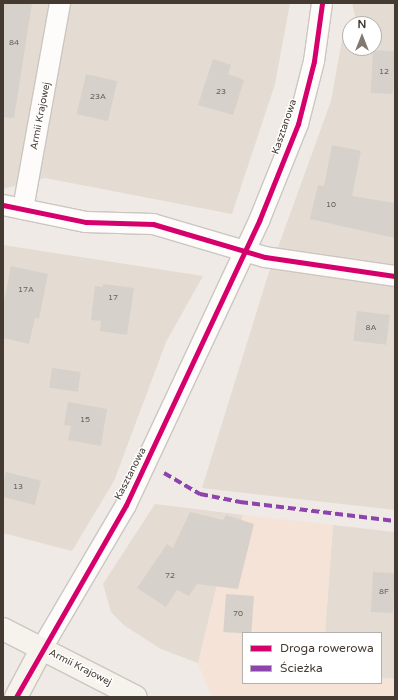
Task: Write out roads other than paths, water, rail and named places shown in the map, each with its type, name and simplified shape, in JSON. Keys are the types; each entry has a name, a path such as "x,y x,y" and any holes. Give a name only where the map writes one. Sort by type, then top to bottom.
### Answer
{"street":[{"name":"Armii Krajowej","path":"23,209 60,3"},
{"name":"Kasztanowa","path":"16,697 42,648 126,505 244,251 298,124 314,61 322,3"},
{"path":"3,205 86,222 153,224 244,251 395,276"},
{"name":"Armii Krajowej","path":"3,629 136,697"}]}
